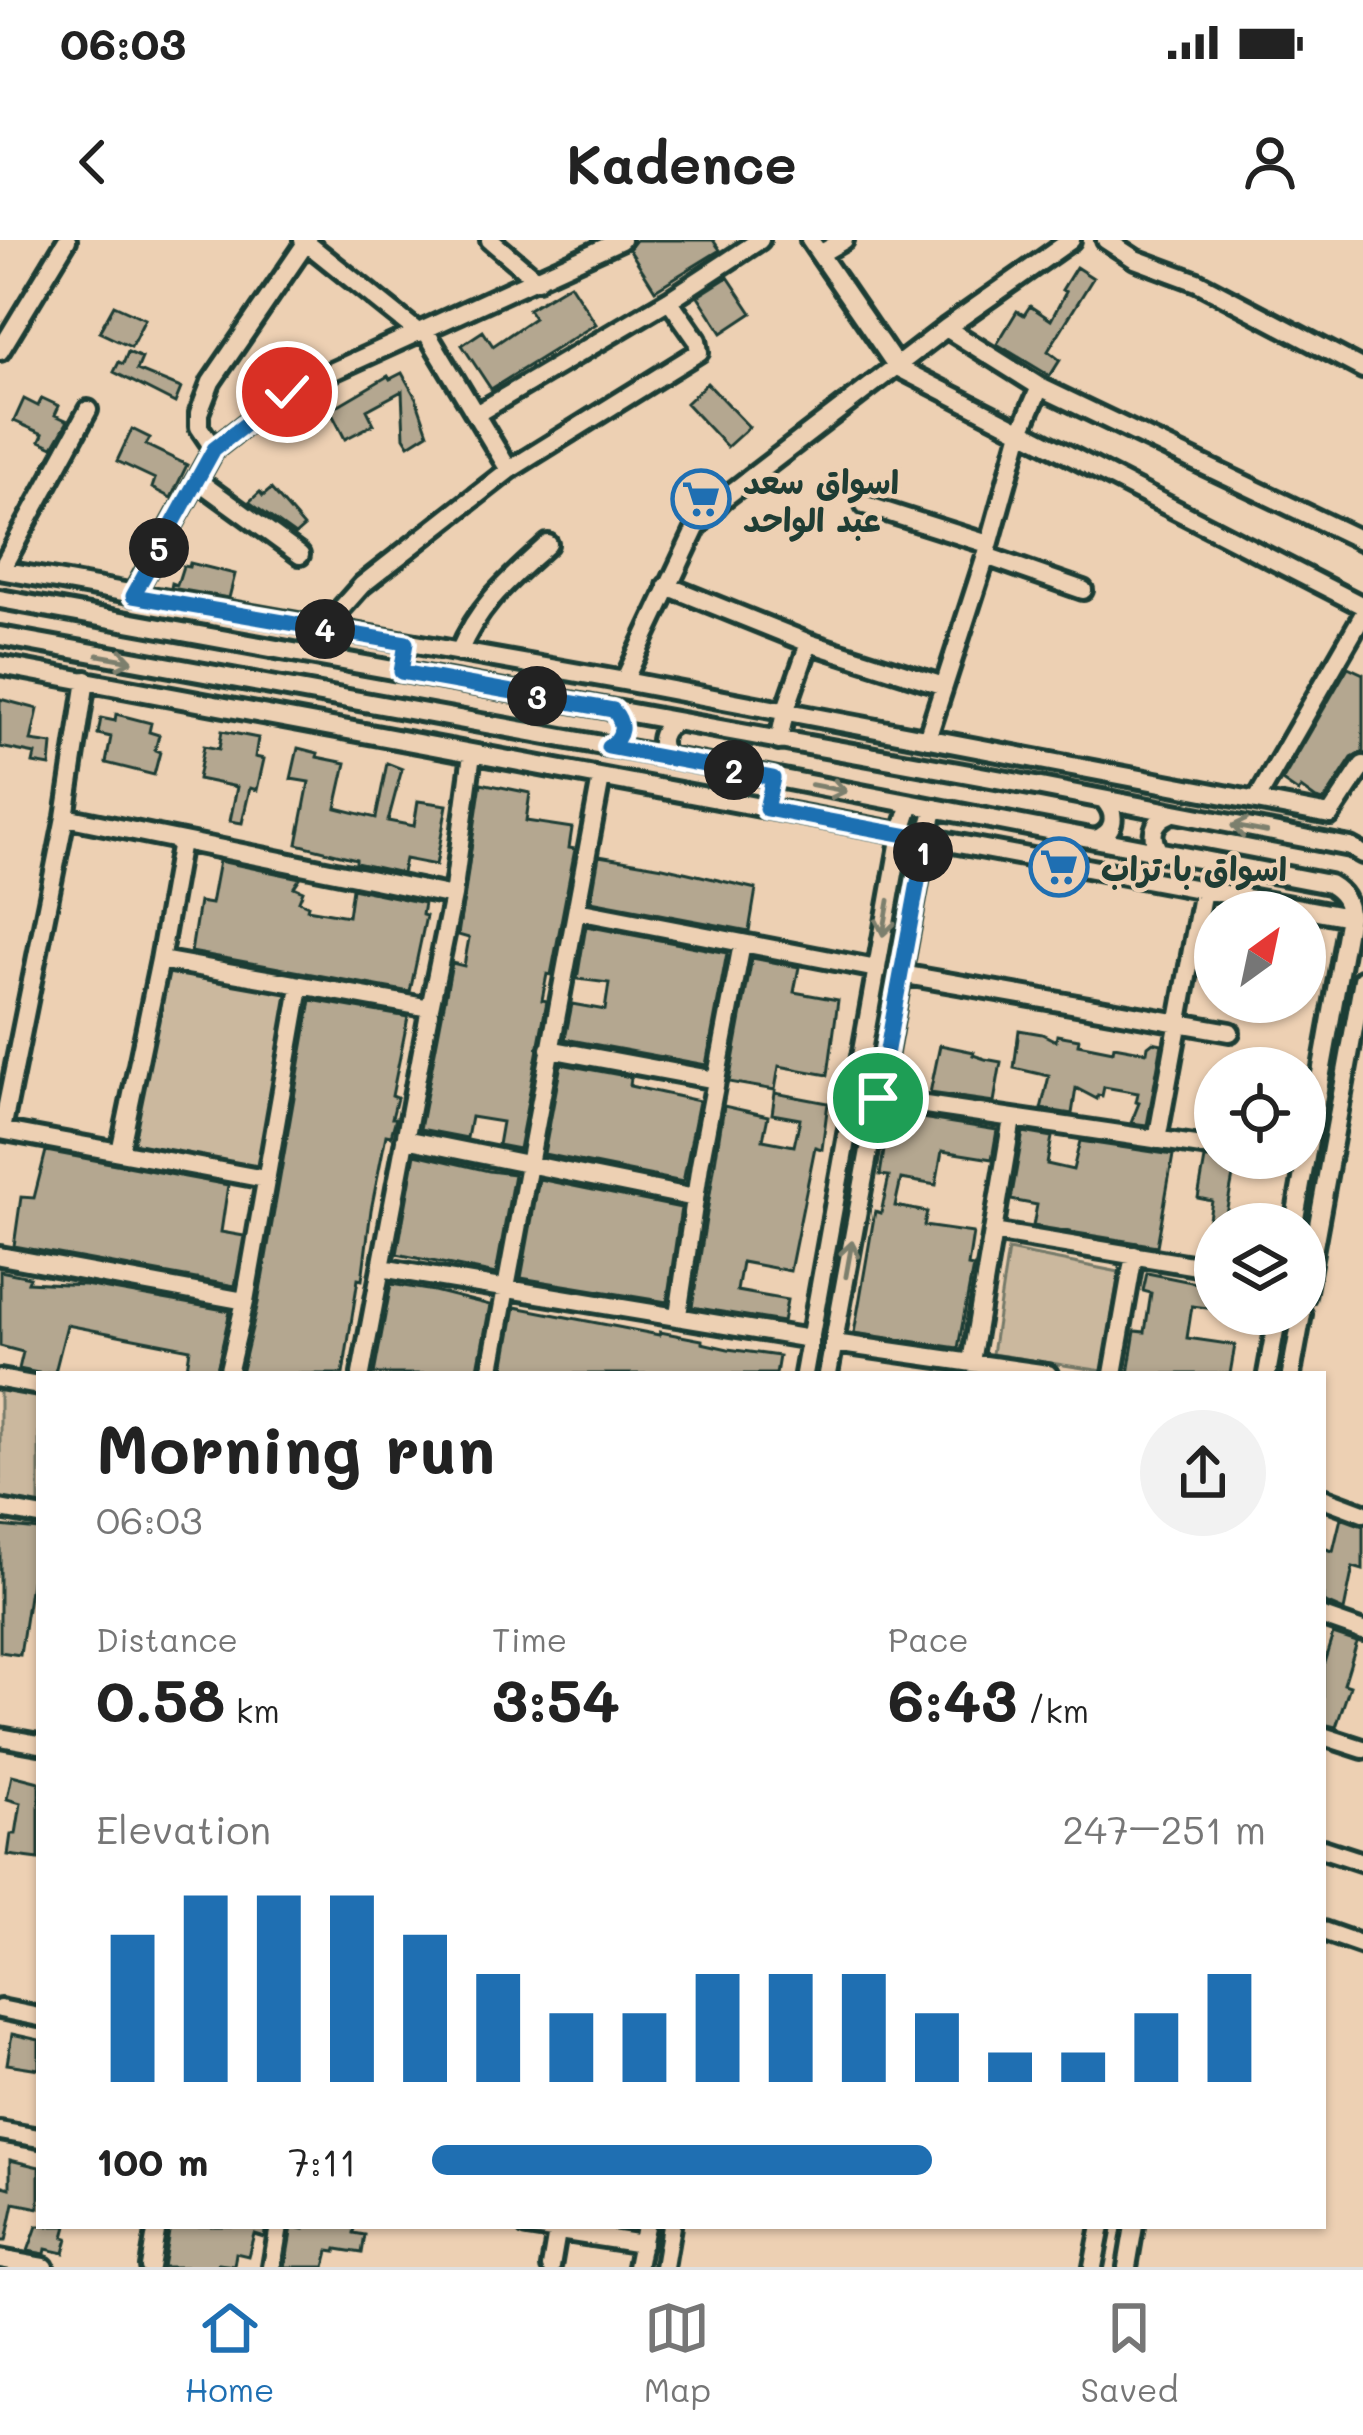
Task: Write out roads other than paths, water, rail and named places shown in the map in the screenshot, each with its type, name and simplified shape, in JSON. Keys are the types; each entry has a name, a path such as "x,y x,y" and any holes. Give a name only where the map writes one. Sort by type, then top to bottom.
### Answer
{"street":[{"path":"0,351 67,240"},
{"path":"490,240 537,280"},
{"path":"133,596 214,449 287,392 621,240"},
{"path":"476,414 669,300 760,240"},
{"path":"844,240 815,247 897,367 1363,606"},
{"path":"625,681 696,528 723,499 946,328 1071,240"},
{"path":"1106,240 1135,259 1196,282 1363,369"},
{"path":"214,449 199,427 199,413 212,382 306,241 422,331 509,470"},
{"path":"323,628 362,584 509,470 699,352 697,340 669,300"},
{"path":"946,328 1040,387 1363,541"},
{"path":"927,739 1021,431 1040,387"},
{"path":"88,410 0,570 625,681 1330,815 1363,765"},
{"path":"197,479 300,555"},
{"path":"866,506 1083,590"},
{"path":"459,652 488,601 548,544"},
{"path":"667,586 809,643 944,686"},
{"path":"0,599 1040,787 1363,854"},
{"path":"1256,801 1363,615"},
{"path":"0,636 1329,884 1347,902 1349,917 1326,1047"},
{"path":"230,678 243,659 235,642"},
{"path":"401,672 406,643"},
{"path":"778,741 809,643"},
{"path":"297,691 290,674 295,661 304,656"},
{"path":"0,665 1349,917"},
{"path":"86,680 65,818 1,1130 266,1179"},
{"path":"608,747 620,737 622,727 613,710"},
{"path":"668,757 661,737 676,722"},
{"path":"362,1371 453,896 472,754"},
{"path":"1040,787 1045,763"},
{"path":"491,1371 601,778"},
{"path":"766,809 773,778"},
{"path":"1095,839 1105,835 1113,821 1105,801"},
{"path":"804,1371 910,804"},
{"path":"829,1371 935,808"},
{"path":"1159,851 1154,830 1170,814"},
{"path":"65,818 453,896"},
{"path":"1038,860 1046,830"},
{"path":"120,1152 181,842"},
{"path":"1157,1140 1203,890"},
{"path":"577,911 877,969"},
{"path":"678,1315 742,944"},
{"path":"160,960 430,1008"},
{"path":"901,974 1230,1032"},
{"path":"1322,1203 1363,979"},
{"path":"229,1371 300,987"},
{"path":"549,1048 716,1080"},
{"path":"878,1098 1194,1145"},
{"path":"971,1362 1012,1119"},
{"path":"405,1139 695,1198"},
{"path":"993,1232 1194,1266"},
{"path":"0,1256 245,1301"},
{"path":"1114,1371 1134,1256"},
{"path":"381,1268 810,1339"},
{"path":"1268,1371 1274,1335"},
{"path":"1292,1371 1298,1335"},
{"path":"834,1343 1029,1371"},
{"path":"0,1379 36,1385"},
{"path":"1326,1499 1363,1513"},
{"path":"0,1509 36,1515"},
{"path":"1326,1618 1363,1631"},
{"path":"0,1737 36,1743"},
{"path":"1326,1737 1363,1749"},
{"path":"1326,1850 1363,1862"},
{"path":"1326,1932 1363,1945"},
{"path":"0,2009 36,2016"},
{"path":"0,2131 36,2137"},
{"path":"150,2267 156,2229"},
{"path":"272,2267 278,2229"},
{"path":"542,2229 643,2235 638,2267"},
{"path":"664,2267 670,2229"},
{"path":"1099,2235 1102,2252 1128,2259 1133,2229"},
{"path":"550,2267 556,2232"},
{"path":"1093,2267 1099,2235"},
{"path":"0,2259 34,2266"}],"place":[{"name":"اسواق سعد عبد الواحد","path":"701,499"},
{"name":"اسواق با تراب","path":"1059,867"}]}
